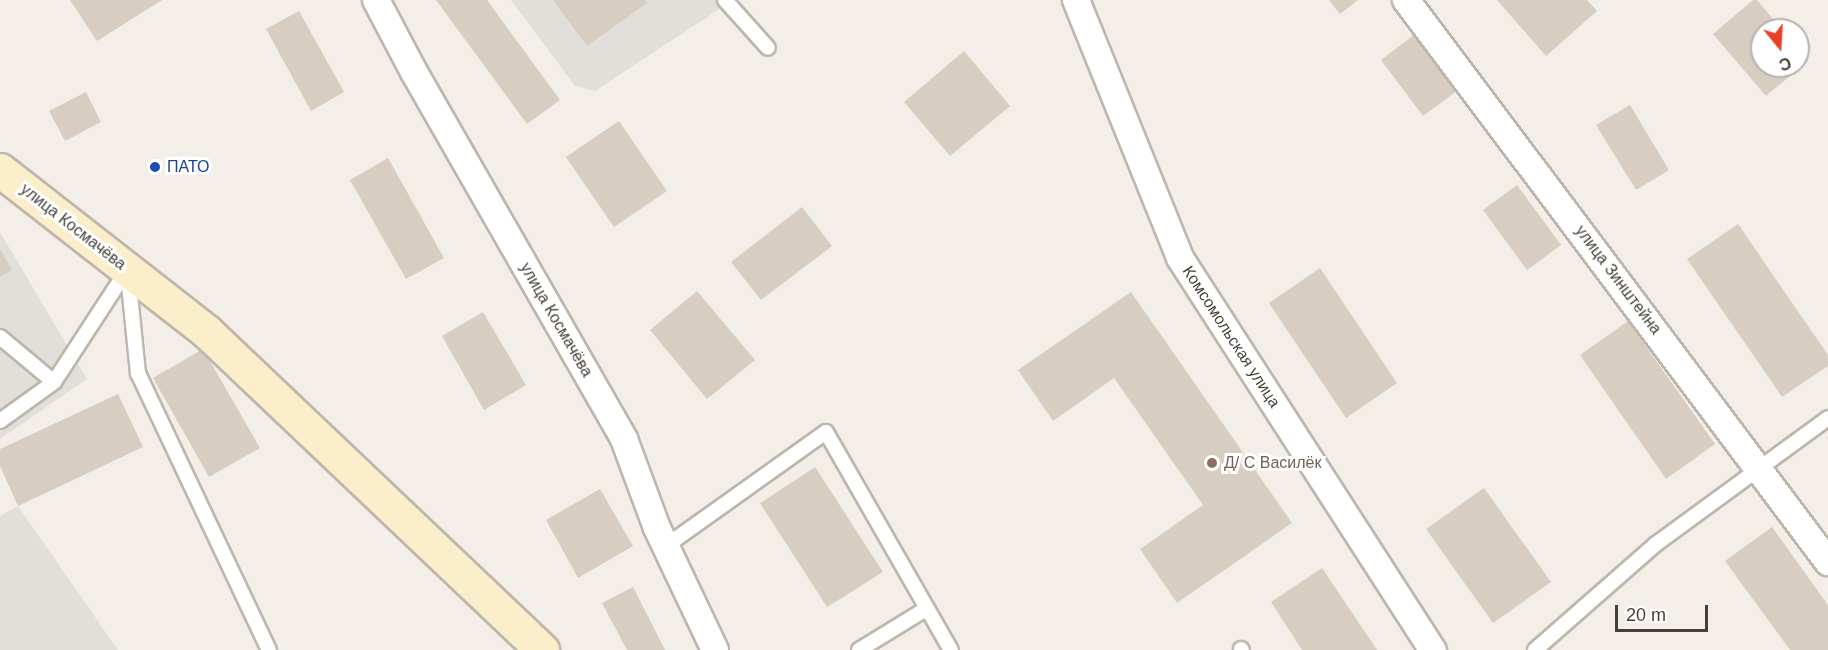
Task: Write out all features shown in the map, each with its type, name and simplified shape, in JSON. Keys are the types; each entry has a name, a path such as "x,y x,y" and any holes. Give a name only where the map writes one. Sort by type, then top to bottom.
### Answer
{"main road":[{"name":"улица Космачёва","path":"8,181 207,332 542,650"}],"street":[{"name":"улица Космачёва","path":"376,0 414,72 624,439 666,546 715,650"},
{"name":"Комсомольская улица","path":"1076,0 1180,258 1433,650"},
{"name":"улица Зинштейна","path":"1406,0 1828,562"}],"lane":[{"path":"725,0 768,48"},
{"path":"0,421 54,382 128,270"},
{"path":"128,270 138,373 269,650"},
{"path":"0,337 54,382"},
{"path":"1535,650 1656,544 1761,470 1828,418"},
{"path":"666,546 826,432 951,650"},
{"path":"859,650 926,609"}],"shaded area":[{"path":"511,0 733,0 595,91 575,86"},
{"path":"0,232 87,379 0,439"},
{"path":"18,506 118,650 0,650 0,516"}],"building":[{"path":"70,0 162,0 97,41"},
{"path":"436,0 487,0 560,100 527,124"},
{"path":"553,0 645,0 647,3 587,46"},
{"path":"1329,0 1358,0 1340,14"},
{"path":"1497,0 1587,0 1597,11 1546,56"},
{"path":"1753,0 1757,0 1772,18 1750,18 1750,77 1713,34"},
{"path":"299,11 344,92 311,111 266,29"},
{"path":"1415,34 1458,90 1423,116 1381,60"},
{"path":"964,51 1010,106 950,156 904,102"},
{"path":"1751,78 1788,78 1766,96"},
{"path":"86,92 101,122 65,141 49,111"},
{"path":"1630,105 1669,170 1636,190 1596,125"},
{"path":"619,121 667,191 614,227 566,157"},
{"path":"388,158 444,258 406,279 350,180"},
{"path":"1517,185 1561,245 1527,270 1483,210"},
{"path":"802,207 832,246 761,300 731,262"},
{"path":"1738,224 1828,355 1828,366 1782,397 1687,259"},
{"path":"0,249 12,270 0,277"},
{"path":"1320,268 1397,383 1346,418 1269,303"},
{"path":"697,291 755,360 707,399 650,330"},
{"name":"Д/ С Василёк","path":"1131,292 1292,523 1177,603 1140,549 1203,505 1114,378 1053,421 1018,370"},
{"path":"483,312 526,385 484,410 442,336"},
{"path":"1628,321 1715,444 1666,479 1580,355"},
{"path":"203,349 260,448 209,477 153,378"},
{"path":"118,394 143,447 18,506 0,466 0,449"},
{"path":"815,467 883,572 827,607 760,503"},
{"path":"1484,488 1551,582 1493,623 1426,529"},
{"path":"600,489 633,546 578,578 546,520"},
{"path":"1772,527 1828,605 1828,650 1790,650 1725,561"},
{"path":"1322,568 1377,650 1302,650 1271,602"},
{"path":"633,587 665,650 627,650 602,603"}],"place":[{"name":"ПАТО","path":"155,167"},
{"name":"Д/ С Василёк","path":"1212,463"}]}
